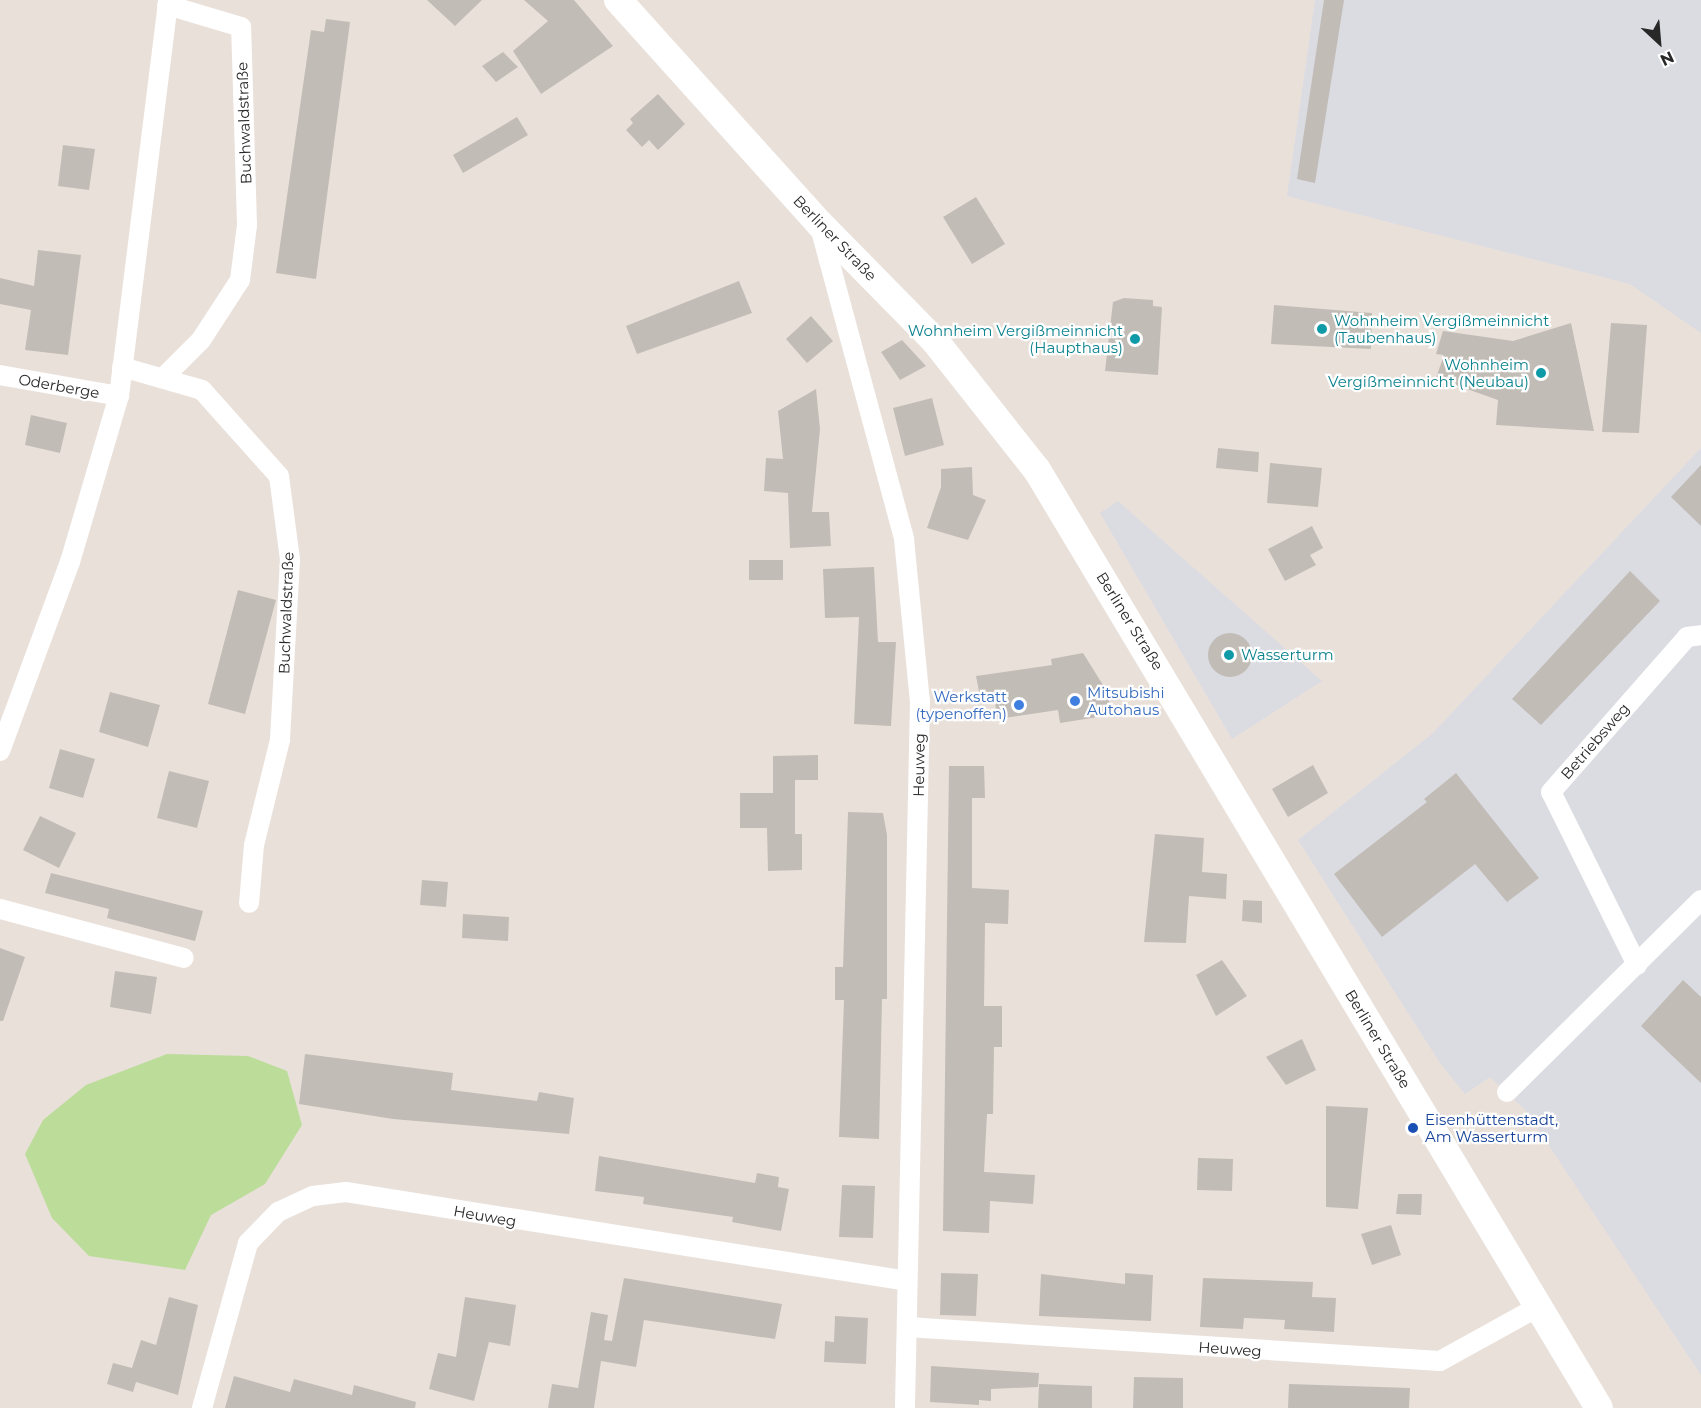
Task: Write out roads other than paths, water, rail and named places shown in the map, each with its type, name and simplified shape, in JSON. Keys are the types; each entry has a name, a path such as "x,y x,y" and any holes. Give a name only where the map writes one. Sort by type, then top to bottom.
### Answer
{"main road":[{"name":"Berliner Straße","path":"618,0 820,224 935,341 1037,470 1599,1408"}],"street":[{"name":"Buchwaldstraße","path":"0,751 70,562 119,396 168,2 241,27 247,225 240,280 201,340 164,377"},
{"name":"Heuweg","path":"820,224 904,539 919,690 905,1408"},
{"name":"Buchwaldstraße","path":"122,367 164,377 202,390 279,476 290,560 280,740 254,845 249,903"},
{"name":"Oderberge","path":"0,375 119,396"},
{"name":"Betriebsweg","path":"1637,964 1551,792 1687,636 1701,635"},
{"path":"1506,1092 1701,900"},
{"path":"0,909 184,958"},
{"name":"Heuweg","path":"202,1408 248,1243 278,1212 313,1196 346,1192 907,1281"},
{"name":"Heuweg","path":"907,1328 1440,1361 1538,1306"}],"place":[{"name":"Wohnheim Vergißmeinnicht (Taubenhaus)","path":"1322,329"},
{"name":"Wohnheim Vergißmeinnicht (Haupthaus)","path":"1135,339"},
{"name":"Wohnheim Vergißmeinnicht (Neubau)","path":"1541,373"},
{"name":"Wasserturm","path":"1229,655"},
{"name":"Mitsubishi Autohaus","path":"1075,701"},
{"name":"Werkstatt (typenoffen)","path":"1019,705"},
{"name":"Eisenhüttenstadt, Am Wasserturm","path":"1413,1128"}]}
